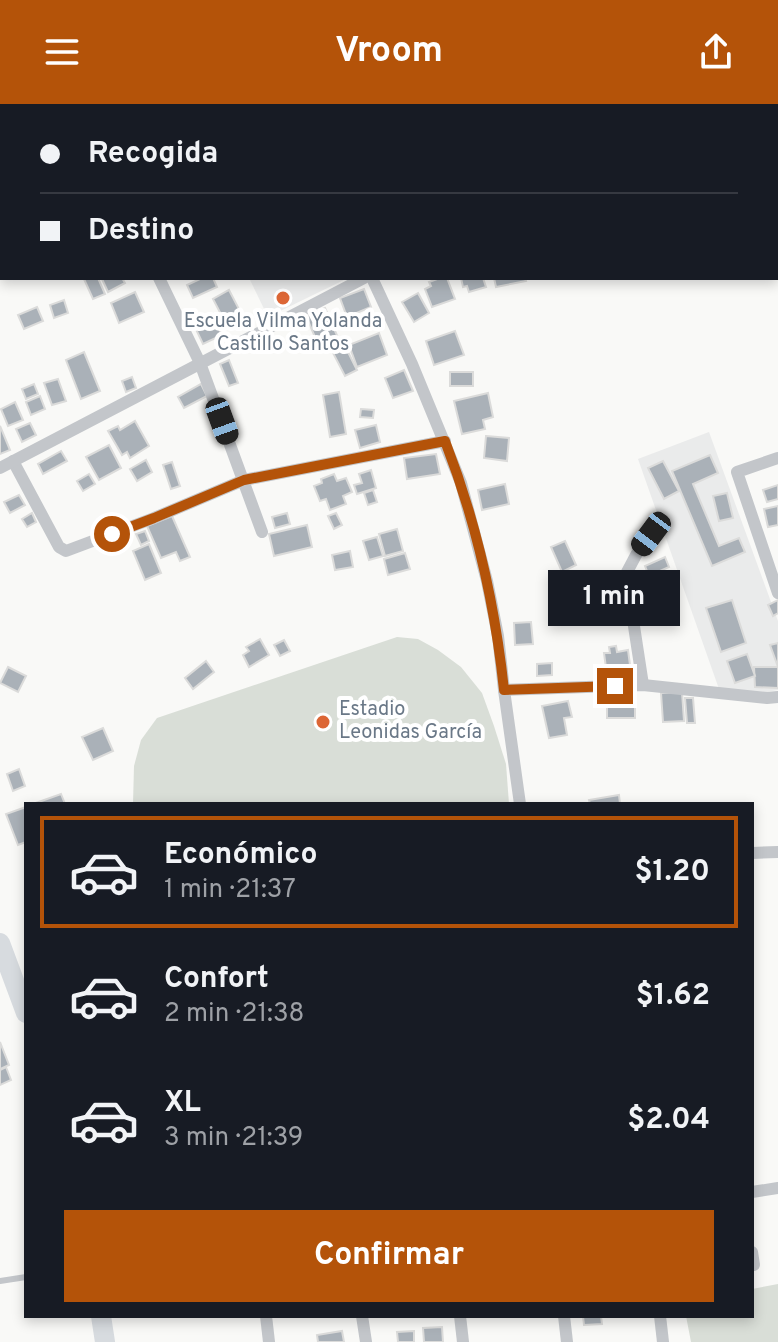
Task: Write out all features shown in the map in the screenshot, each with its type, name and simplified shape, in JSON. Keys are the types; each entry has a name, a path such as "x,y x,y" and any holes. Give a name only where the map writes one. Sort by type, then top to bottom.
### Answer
{"main road":[{"path":"0,943 24,1006"},
{"path":"101,1318 105,1342"}],"street":[{"path":"160,280 200,363 262,532"},
{"path":"0,468 360,280"},
{"path":"373,280 461,483 498,636 520,802"},
{"path":"13,461 59,547 66,551 244,480 445,441"},
{"path":"778,458 737,472 778,593"},
{"path":"643,685 626,574 651,534"},
{"path":"504,690 643,685 778,697"},
{"path":"754,853 778,852"},
{"path":"754,1192 778,1188"},
{"path":"266,1318 269,1342"},
{"path":"362,1318 366,1342"},
{"path":"460,1318 463,1342"},
{"path":"564,1318 567,1342"},
{"path":"660,1318 663,1342"}],"lane":[{"path":"0,1281 24,1277"}],"shaded area":[{"name":"Escuela Vilma Yolanda Castillo Santos","path":"250,280 344,280 268,317"},
{"path":"709,432 778,621 778,690 760,693 719,689 638,459"},
{"name":"Estadio Leonidas García","path":"397,637 418,639 461,667 482,693 506,764 509,802 133,802 134,766 141,740 157,718"},
{"path":"778,1284 778,1342 691,1342 686,1318 754,1318 754,1289"}],"building":[{"path":"84,280 99,280 105,294 93,299"},
{"path":"102,280 123,280 125,283 108,292"},
{"path":"198,280 214,280 217,287 193,298 187,285"},
{"path":"448,280 455,299 432,307 425,289 431,286 429,282"},
{"path":"461,280 484,280 486,287 469,292 467,286 463,287"},
{"path":"494,280 526,281 496,287"},
{"path":"364,289 371,307 347,317 340,298"},
{"path":"229,290 241,313 225,322 213,299"},
{"path":"135,292 144,312 119,323 111,303"},
{"path":"418,293 429,313 414,322 402,302"},
{"path":"64,300 68,313 54,318 50,305"},
{"path":"37,307 43,321 24,329 18,315"},
{"path":"325,308 339,340 320,349 306,316"},
{"path":"213,314 222,335 203,344 193,323"},
{"path":"455,331 464,355 434,365 426,341"},
{"path":"379,333 387,355 357,367 349,345"},
{"path":"344,344 357,370 345,376 332,351"},
{"path":"84,352 100,391 81,399 66,360"},
{"path":"229,360 238,383 229,386 220,364"},
{"path":"404,370 413,391 393,398 385,378"},
{"path":"450,372 473,372 473,386 450,386"},
{"path":"132,377 136,388 126,392 122,381"},
{"path":"58,379 66,401 52,405 44,383"},
{"path":"34,384 38,394 26,399 22,389"},
{"path":"201,384 207,396 184,408 178,397"},
{"path":"339,392 346,434 330,437 323,395"},
{"path":"488,393 493,417 483,420 485,429 462,434 454,401"},
{"path":"40,396 45,409 31,415 26,402"},
{"path":"15,402 23,420 8,426 1,409"},
{"path":"361,409 374,410 373,418 360,417"},
{"path":"135,421 149,446 130,458 127,452 122,455 108,431 118,426 120,430"},
{"path":"30,423 36,435 22,442 16,429"},
{"path":"376,425 380,442 360,448 355,430"},
{"path":"0,426 10,450 0,454"},
{"path":"486,436 509,438 507,461 484,458"},
{"path":"109,445 121,468 99,480 86,457"},
{"path":"61,451 67,461 43,474 38,464"},
{"path":"436,454 440,474 407,479 404,458"},
{"path":"710,455 718,473 693,484 719,546 739,538 745,552 712,566 672,471"},
{"path":"146,460 152,472 137,481 130,469"},
{"path":"663,461 679,491 664,499 648,468"},
{"path":"172,462 180,486 171,489 163,465"},
{"path":"371,470 376,488 357,494 354,485 362,483 359,474"},
{"path":"89,474 95,484 83,491 77,481"},
{"path":"334,474 337,481 346,478 352,492 343,496 346,504 330,510 326,499 320,501 314,486 322,483 321,479"},
{"path":"505,484 509,504 482,510 478,490"},
{"path":"778,485 778,499 767,502 763,490"},
{"path":"373,490 377,502 368,505 364,493"},
{"path":"727,493 733,518 719,521 713,496"},
{"path":"19,495 25,505 10,513 4,502"},
{"path":"778,506 778,525 768,527 764,509"},
{"path":"32,513 36,522 27,527 22,519"},
{"path":"287,513 290,524 275,528 272,517"},
{"path":"336,513 342,525 334,529 328,516"},
{"path":"172,516 190,557 180,561 176,552 161,558 147,526"},
{"path":"307,525 312,547 274,556 269,534"},
{"path":"397,529 403,551 385,556 379,534"},
{"path":"145,531 149,541 141,545 136,534"},
{"path":"377,537 383,556 369,560 363,541"},
{"path":"565,541 576,565 562,572 551,547"},
{"path":"149,544 161,573 145,580 133,551"},
{"path":"350,551 353,567 335,570 332,555"},
{"path":"405,553 410,569 388,575 384,559"},
{"path":"665,557 669,567 649,576 645,566"},
{"path":"662,598 666,612 650,617 646,603"},
{"path":"732,600 746,643 721,652 706,608"},
{"path":"778,600 778,613 773,616 768,605"},
{"path":"531,622 533,644 515,645 514,623"},
{"path":"260,639 269,655 249,667 243,655 249,651 246,647"},
{"path":"284,640 290,651 280,656 274,645"},
{"path":"778,643 778,667 770,645"},
{"path":"616,646 617,652 628,650 630,665 606,668 604,653 610,653 609,647"},
{"path":"747,654 755,676 735,683 727,661"},
{"path":"206,661 214,672 193,689 185,678"},
{"path":"552,663 552,675 537,676 537,664"},
{"path":"8,667 26,676 18,692 0,683"},
{"path":"754,667 778,667 778,688 755,687"},
{"path":"682,692 684,721 663,722 661,693"},
{"path":"607,696 635,696 635,718 607,718"},
{"path":"685,698 693,698 695,723 687,723"},
{"path":"568,701 572,717 564,718 567,735 549,738 542,706"},
{"path":"103,728 113,751 93,760 82,737"},
{"path":"19,769 25,786 13,791 7,774"},
{"path":"61,794 64,802 39,802"},
{"path":"619,795 620,802 590,802"},
{"path":"24,808 24,843 18,845 6,814"},
{"path":"0,1042 9,1065 0,1069"},
{"path":"6,1067 11,1080 0,1085 0,1070"},
{"path":"583,1318 601,1318 602,1324 584,1325"},
{"path":"442,1327 443,1342 424,1342 423,1328"},
{"path":"342,1331 344,1342 318,1342 317,1335"},
{"path":"414,1331 414,1342 398,1342 397,1332"}],"place":[{"name":"Escuela Vilma Yolanda Castillo Santos","path":"283,298"},
{"name":"Estadio Leonidas García","path":"323,722"}],"route":[{"path":"112,534 244,480 445,441 461,483 487,581 504,690 615,686"}]}
